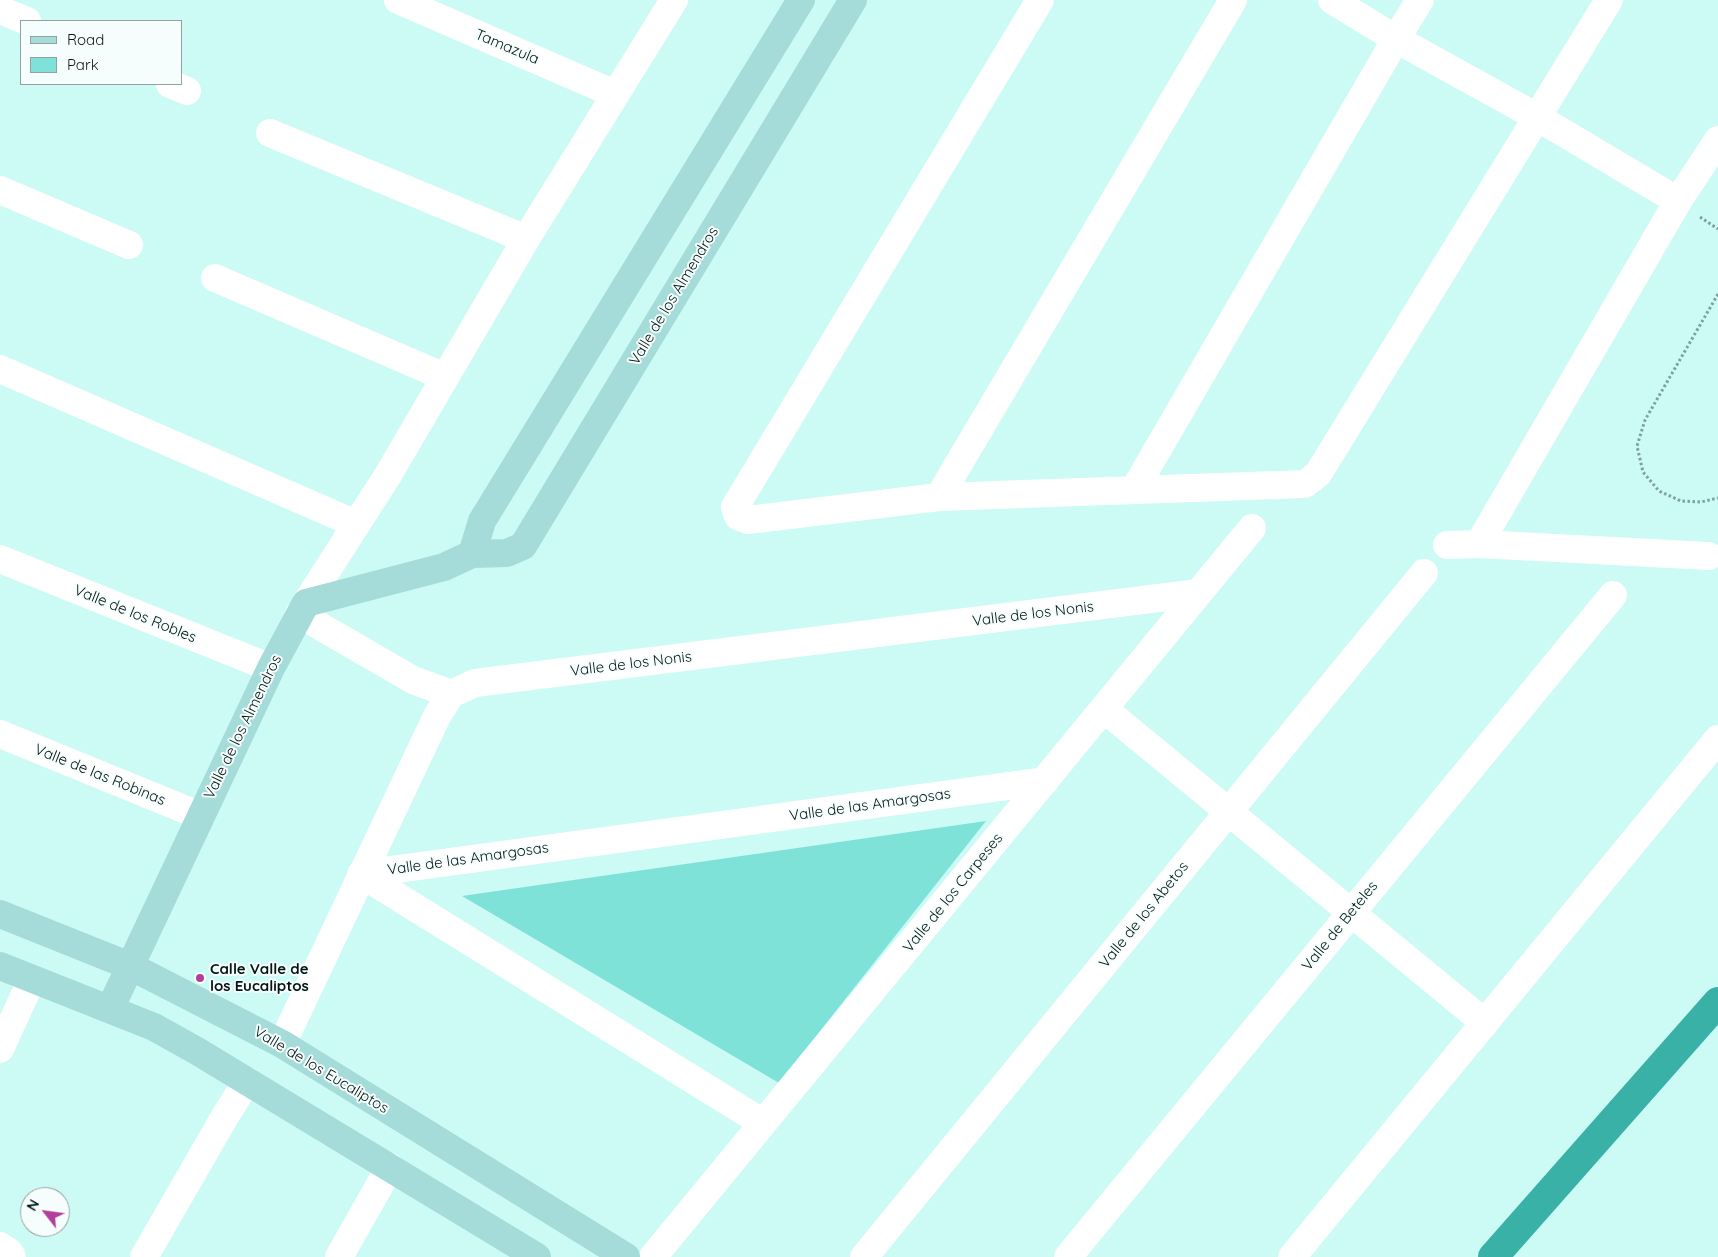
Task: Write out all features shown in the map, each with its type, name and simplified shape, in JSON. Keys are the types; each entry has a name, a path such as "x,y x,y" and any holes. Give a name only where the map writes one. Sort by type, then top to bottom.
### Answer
{"street":[{"name":"Tamazula","path":"398,0 615,94"},
{"path":"282,1044 437,716 451,694 413,680 303,608 388,475 526,239 674,0"},
{"path":"472,554 482,521 801,0"},
{"name":"Valle de los Almendros","path":"110,1009 271,668 303,608 444,567 472,554 507,553 523,546 853,0"},
{"path":"1040,0 734,507 738,516 748,520 940,497 1305,484 1318,474 1609,0"},
{"path":"940,497 1233,0"},
{"path":"1332,0 1396,39 1537,117 1678,202"},
{"path":"1134,490 1420,0"},
{"path":"0,10 25,20"},
{"path":"270,133 526,239"},
{"path":"1479,544 1678,202 1718,140"},
{"path":"0,190 128,245"},
{"path":"215,278 445,377"},
{"path":"0,369 356,524"},
{"name":"Valle de los Carpeses","path":"653,1257 1252,528"},
{"path":"1447,545 1479,544 1709,556"},
{"name":"Valle de los Robles","path":"0,560 271,668"},
{"name":"Valle de los Abetos","path":"864,1257 1424,573"},
{"name":"Valle de los Nonis","path":"451,694 475,683 1199,593"},
{"name":"Valle de Beteles","path":"1068,1257 1613,595"},
{"path":"1104,709 1485,1023"},
{"name":"Valle de las Robinas","path":"0,734 200,816"},
{"path":"1292,1257 1718,739"},
{"name":"Valle de las Amargosas","path":"361,874 1045,781"},
{"name":"Valle de las Amargosas","path":"361,874 763,1123"},
{"name":"Valle de los Eucaliptos","path":"0,914 130,966 282,1044 626,1257"},
{"path":"0,966 26,991 110,1009 154,1027 390,1167 529,1255"},
{"path":"0,1049 26,991"},
{"path":"144,1257 247,1081"},
{"path":"339,1257 390,1167"},
{"path":"0,1246 9,1252 12,1257"}],"path":[{"path":"1718,294 1645,420 1637,446 1643,472 1659,491 1681,501 1701,502 1718,498"}],"green space":[{"path":"986,821 779,1083 462,896"}],"waterway":[{"path":"1493,1257 1718,1002"}],"place":[{"name":"Calle Valle de los Eucaliptos","path":"200,978"}]}
